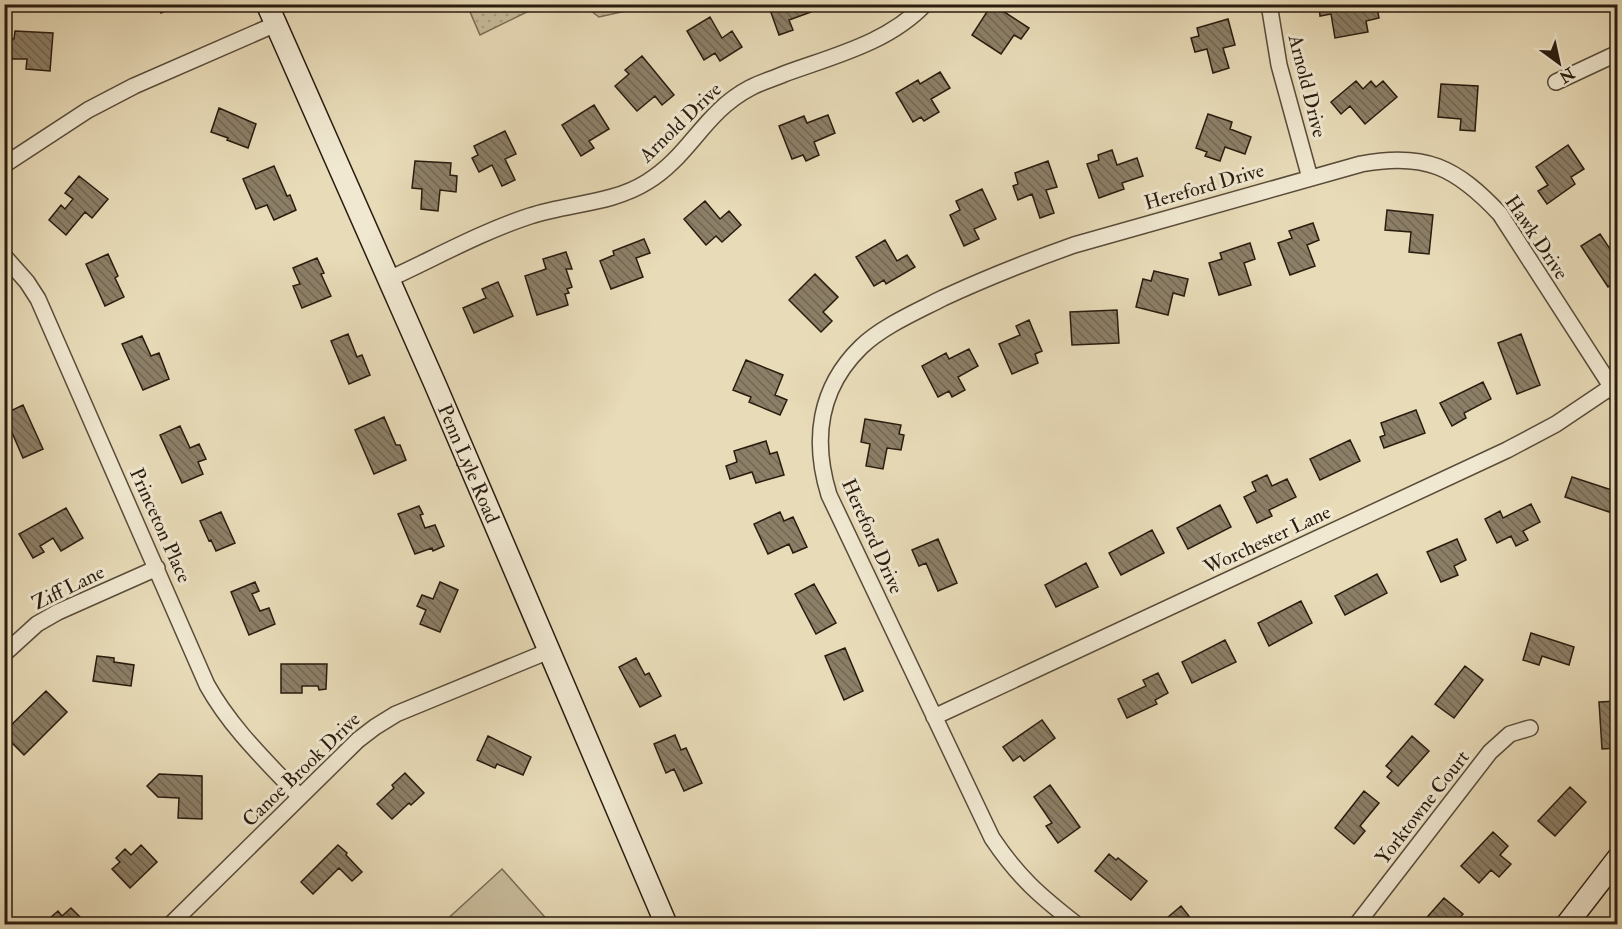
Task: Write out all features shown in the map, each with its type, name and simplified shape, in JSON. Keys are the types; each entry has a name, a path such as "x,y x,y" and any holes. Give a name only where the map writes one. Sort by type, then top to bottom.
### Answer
{"street":[{"name":"Penn Lyle Road","path":"267,4 389,279 666,924"},
{"name":"Arnold Drive","path":"389,279 530,216 623,194 646,183 682,154 714,113 733,98 752,86 896,30 925,4"},
{"name":"Arnold Drive","path":"1269,4 1279,65 1310,178"},
{"path":"6,160 88,110 134,86 276,24"},
{"path":"1556,82 1617,53"},
{"name":"Hawk Drive","path":"1310,178 1379,161 1421,160 1441,167 1462,179 1481,194 1500,214 1614,392"},
{"name":"Hereford Drive","path":"1076,924 1029,886 992,838 829,495 822,474 819,440 825,405 846,364 862,346 878,334 968,286 1074,245 1310,178"},
{"name":"Princeton Place","path":"4,256 27,282 38,299 207,685 236,729 300,797"},
{"name":"Worchester Lane","path":"934,717 1507,450 1614,392"},
{"name":"Ziff Lane","path":"4,654 38,624 58,612 157,568"},
{"name":"Canoe Brook Drive","path":"171,924 358,740 382,722 396,714 549,651"},
{"name":"Yorktowne Court","path":"1357,924 1490,752 1510,734 1530,728"},
{"path":"1567,924 1617,858"}],"shaded area":[{"path":"467,5 541,5 480,35"},
{"path":"583,5 653,5 599,17"},
{"path":"502,869 551,924 442,924"}],"building":[{"path":"158,4 180,4 161,13"},
{"path":"768,4 808,4 811,12 789,20 793,30 779,35"},
{"path":"992,4 1029,28 1021,39 1014,35 1001,54 972,35"},
{"path":"1319,4 1366,4 1367,10 1377,8 1379,18 1366,21 1368,32 1335,38 1331,14 1320,16"},
{"path":"710,17 722,38 732,31 742,47 720,61 715,53 704,60 687,31"},
{"path":"1228,19 1235,45 1223,48 1229,68 1213,73 1207,49 1195,52 1191,38 1199,36 1197,28"},
{"path":"15,31 53,33 50,71 26,69 27,59 4,59 4,38 14,39"},
{"path":"642,56 674,95 662,105 655,96 637,111 615,86 629,74 625,70"},
{"path":"940,72 950,88 931,99 939,112 924,121 921,117 913,122 896,93 918,80 920,84"},
{"path":"1356,81 1363,89 1371,81 1376,87 1383,81 1397,97 1365,124 1350,106 1341,114 1331,102"},
{"path":"1441,84 1478,86 1475,131 1460,130 1461,119 1438,117"},
{"path":"594,105 609,129 589,141 594,148 581,156 562,125"},
{"path":"219,108 256,124 248,148 211,132"},
{"path":"1208,114 1232,122 1230,129 1251,137 1245,154 1225,147 1220,161 1205,156 1207,152 1196,148"},
{"path":"828,115 835,133 814,142 819,155 806,161 803,155 792,159 779,126 804,116 807,123"},
{"path":"505,131 516,154 505,159 515,180 502,186 492,165 479,172 472,158 478,155 474,146"},
{"path":"1568,145 1584,169 1571,177 1575,184 1547,204 1538,191 1548,185 1536,167"},
{"path":"1112,150 1117,165 1137,158 1143,176 1122,183 1124,189 1099,198 1087,164 1099,160 1098,155"},
{"path":"415,161 451,163 450,175 457,176 456,192 440,190 438,211 421,209 422,189 412,188"},
{"path":"1048,161 1057,187 1046,190 1054,213 1040,218 1032,194 1018,200 1013,186 1018,184 1015,173"},
{"path":"274,166 296,210 274,220 267,205 256,209 243,179"},
{"path":"79,176 108,199 92,218 85,212 66,235 49,220 61,205 65,209 73,199 65,193"},
{"path":"982,189 996,219 974,229 979,239 964,246 950,215 960,210 956,201"},
{"path":"705,201 720,219 729,211 741,225 722,242 716,236 706,245 684,219"},
{"path":"1387,210 1433,215 1429,254 1409,252 1411,232 1385,230"},
{"path":"1313,223 1319,240 1307,245 1315,266 1290,275 1278,243 1292,238 1289,231"},
{"path":"1600,234 1618,261 1618,281 1608,287 1581,246"},
{"path":"644,239 650,253 636,258 643,277 611,289 600,261 614,255 613,251"},
{"path":"885,240 897,261 907,255 915,267 886,284 884,280 874,286 856,257"},
{"path":"1250,243 1255,259 1244,263 1251,285 1219,295 1209,263 1222,259 1220,253"},
{"path":"566,252 572,269 566,269 572,287 567,289 569,293 565,294 568,305 537,315 525,276 546,269 543,259"},
{"path":"108,254 118,276 115,278 124,297 105,306 86,264"},
{"path":"317,258 331,296 302,308 293,286 300,284 293,268"},
{"path":"1154,271 1188,279 1184,296 1173,293 1168,315 1136,307 1143,279 1151,281"},
{"path":"815,274 838,297 823,312 832,321 821,332 789,300"},
{"path":"498,282 513,316 474,333 463,308 486,298 482,289"},
{"path":"1117,310 1119,343 1072,345 1070,312"},
{"path":"1029,320 1042,351 1035,354 1038,363 1012,374 999,344 1020,335 1016,326"},
{"path":"348,334 357,357 362,355 370,375 349,384 331,341"},
{"path":"1521,334 1540,385 1517,394 1498,343"},
{"path":"142,336 151,356 159,353 169,379 143,390 122,344"},
{"path":"969,349 978,366 958,377 965,390 952,397 949,391 938,397 922,366 946,353 949,359"},
{"path":"746,360 783,375 775,395 787,400 780,415 749,402 751,397 733,390"},
{"path":"1483,382 1491,399 1464,413 1466,418 1452,426 1440,403"},
{"path":"23,405 43,449 23,458 4,414"},
{"path":"1416,410 1425,433 1384,448 1380,437 1385,435 1381,423"},
{"path":"384,417 396,445 400,445 406,460 374,474 355,430"},
{"path":"865,419 901,425 899,434 904,435 901,450 887,448 883,469 866,466 870,444 861,442"},
{"path":"180,426 190,448 199,444 206,459 198,462 203,474 182,483 160,435"},
{"path":"1350,440 1360,461 1320,480 1310,459"},
{"path":"766,441 770,454 777,452 784,475 756,483 752,472 730,479 726,466 737,462 734,451"},
{"path":"1267,475 1272,486 1287,479 1296,497 1269,510 1272,516 1257,523 1244,497 1256,491 1252,482"},
{"path":"1572,477 1618,492 1615,514 1565,497"},
{"path":"1531,504 1540,522 1523,531 1528,540 1516,546 1511,536 1497,543 1485,519 1500,511 1503,518"},
{"path":"1220,505 1231,527 1188,549 1177,528"},
{"path":"419,506 425,528 435,525 444,546 433,551 432,548 415,554 398,514"},
{"path":"66,508 83,538 61,551 53,538 40,546 44,552 33,558 19,534"},
{"path":"221,512 235,543 216,551 200,521"},
{"path":"780,512 784,521 793,517 807,547 793,553 789,544 768,554 754,524"},
{"path":"1152,530 1164,553 1121,575 1109,553"},
{"path":"938,539 957,583 938,591 926,563 919,566 912,550"},
{"path":"1457,539 1466,560 1454,566 1458,575 1441,582 1427,552"},
{"path":"1086,563 1098,587 1056,607 1045,585"},
{"path":"1377,574 1387,593 1345,615 1335,596"},
{"path":"255,582 259,591 252,594 260,611 269,608 275,624 249,635 231,592"},
{"path":"440,582 458,590 440,632 420,624 426,610 417,606 422,595 433,599"},
{"path":"814,584 836,623 816,634 795,594"},
{"path":"1301,601 1312,623 1269,646 1258,623"},
{"path":"1531,633 1574,647 1569,665 1542,656 1539,665 1523,660"},
{"path":"1225,640 1236,662 1192,683 1182,662"},
{"path":"845,648 863,691 844,700 825,656"},
{"path":"97,656 114,658 114,662 134,665 131,686 93,681"},
{"path":"636,658 645,675 649,673 661,696 640,707 619,667"},
{"path":"281,664 327,664 326,689 319,690 318,686 302,686 302,693 281,693"},
{"path":"1465,666 1483,680 1454,718 1435,704"},
{"path":"1158,673 1168,693 1155,700 1157,704 1127,718 1118,699 1146,686 1143,680"},
{"path":"46,691 67,712 24,755 4,735 4,732"},
{"path":"1618,701 1618,748 1602,749 1599,702"},
{"path":"1042,720 1055,738 1024,761 1020,756 1013,761 1003,747"},
{"path":"675,735 681,750 686,748 702,783 684,791 674,769 666,773 654,744"},
{"path":"488,736 531,757 523,775 497,764 495,768 477,760"},
{"path":"1412,736 1429,751 1398,786 1387,777 1392,771 1386,766"},
{"path":"405,773 424,793 392,819 377,804 394,788 392,785"},
{"path":"159,774 202,776 202,819 178,818 179,798 158,797 147,786"},
{"path":"1050,785 1080,827 1058,843 1046,826 1052,823 1034,797"},
{"path":"1570,787 1586,802 1555,836 1538,821"},
{"path":"1364,791 1379,803 1360,826 1365,831 1354,844 1335,828"},
{"path":"1493,832 1508,846 1500,855 1511,864 1499,877 1491,870 1479,883 1461,866"},
{"path":"141,845 157,862 130,888 112,869 120,862 116,858 125,849 131,855"},
{"path":"338,845 362,872 352,881 339,868 313,894 301,882"},
{"path":"1109,854 1116,860 1118,858 1147,881 1131,900 1095,871"},
{"path":"1444,898 1463,914 1454,924 1421,924"},
{"path":"1181,906 1195,924 1161,923"},
{"path":"71,908 85,922 83,924 43,924 58,911 62,916"}]}
